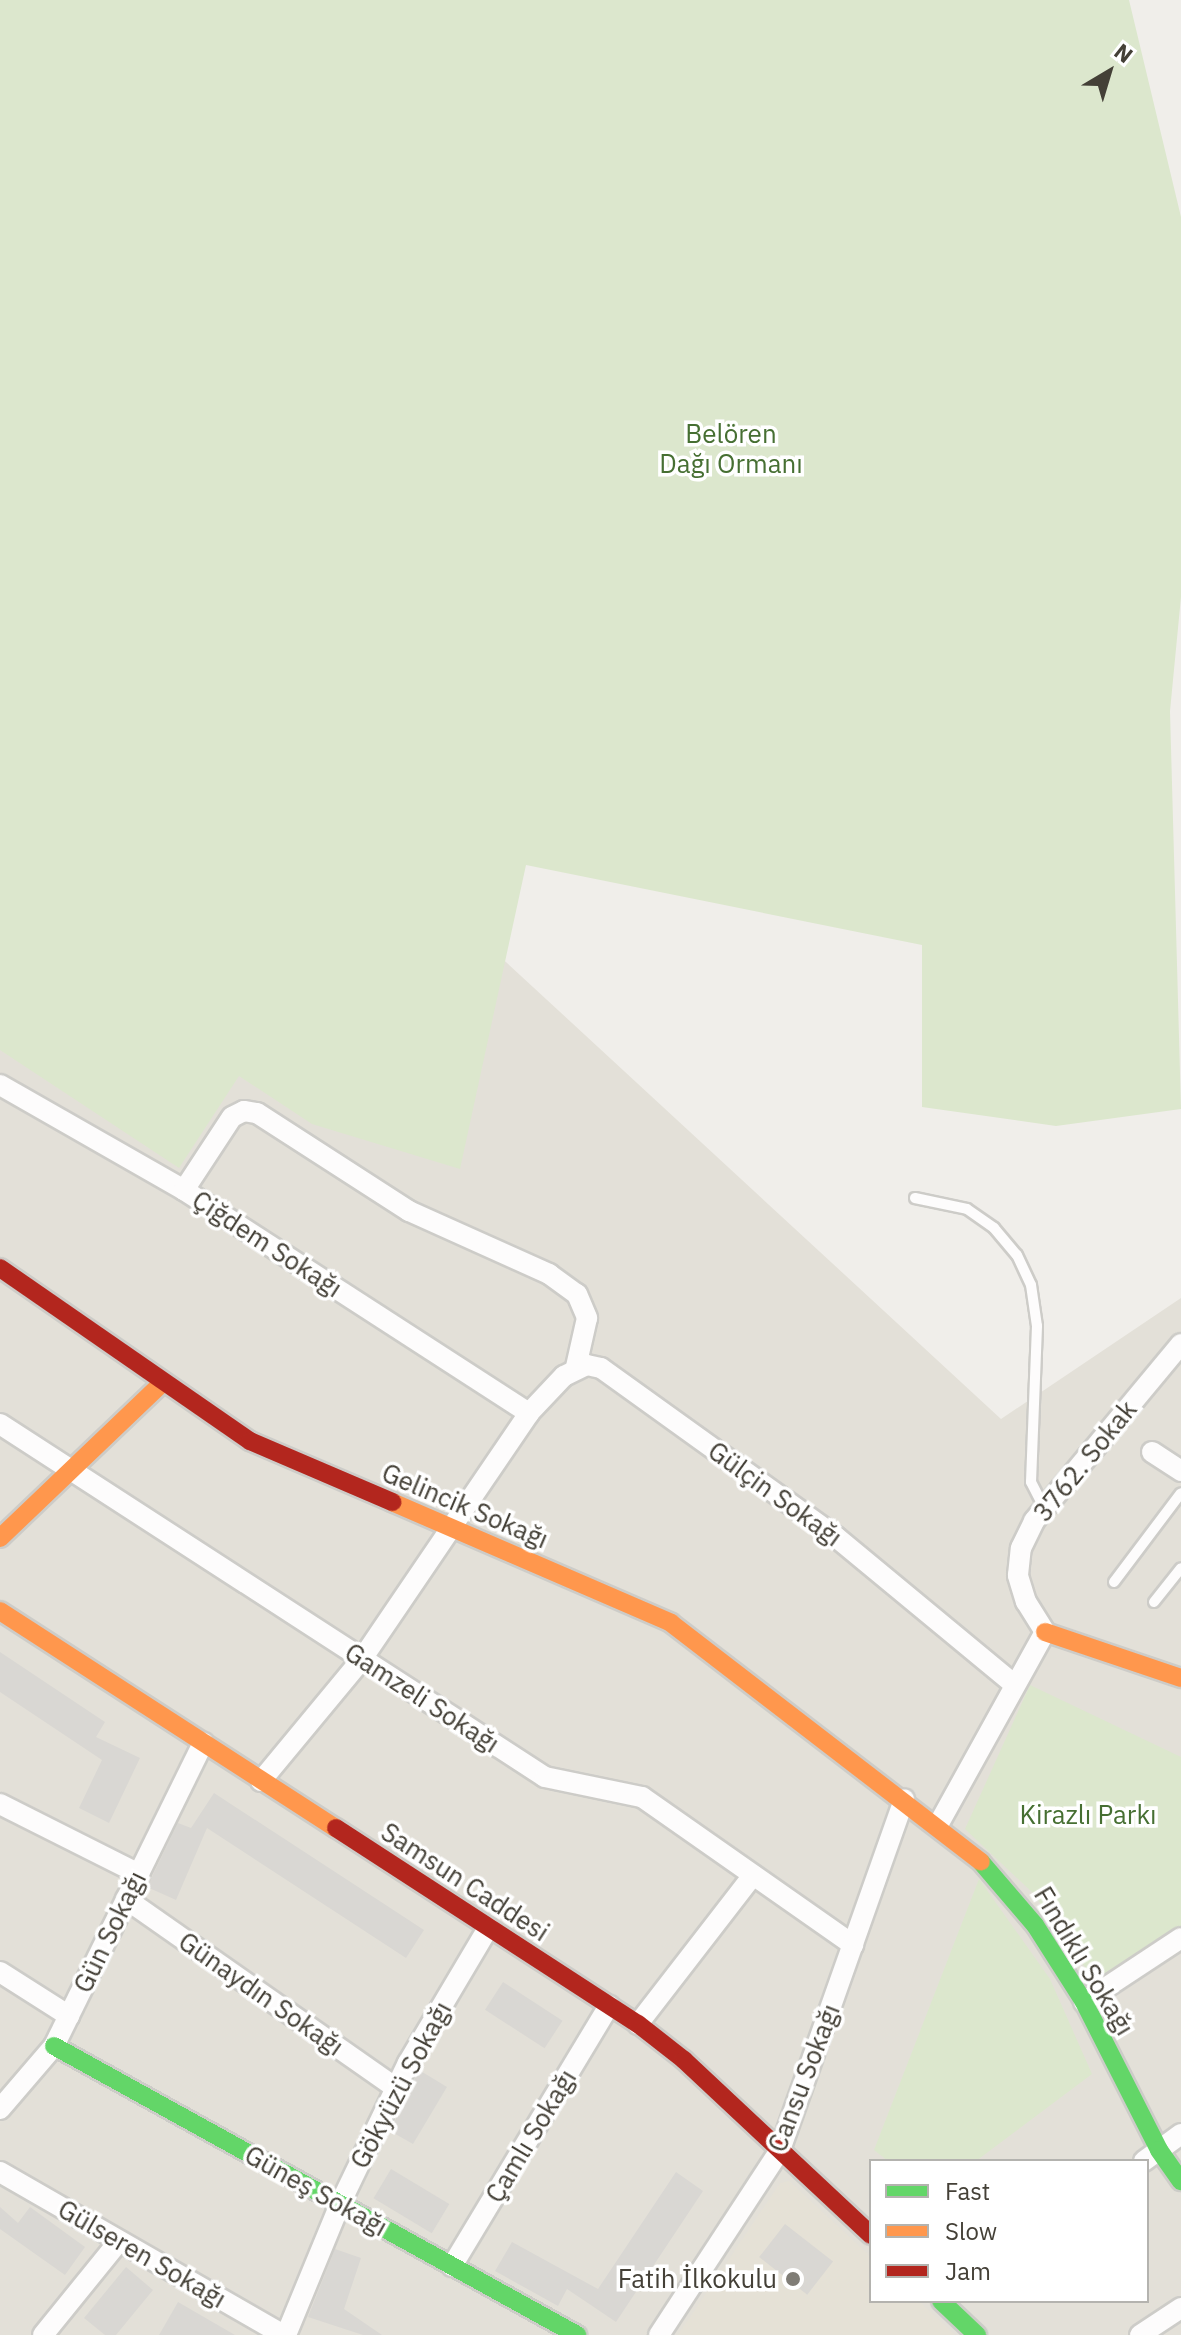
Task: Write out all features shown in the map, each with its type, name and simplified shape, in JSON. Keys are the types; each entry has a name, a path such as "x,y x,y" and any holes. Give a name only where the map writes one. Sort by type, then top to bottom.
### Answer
{"street":[{"name":"Çiğdem Sokağı","path":"0,1085 184,1190 529,1413"},
{"path":"184,1190 232,1117 244,1111 257,1113 409,1211 549,1274 577,1294 587,1318 576,1367 529,1413 362,1659 261,1781"},
{"name":"Gelincik Sokağı","path":"0,1268 250,1441 671,1623 904,1799"},
{"name":"3762. Sokak","path":"1045,1632 1026,1602 1018,1575 1021,1548 1044,1508 1181,1344"},
{"name":"Gülçin Sokağı","path":"576,1367 601,1368 836,1537 1015,1685"},
{"path":"0,1538 162,1383"},
{"name":"Gamzeli Sokağı","path":"0,1424 549,1780 642,1797 853,1945"},
{"path":"1152,1452 1181,1471"},
{"name":"Samsun Caddesi","path":"0,1611 638,2024 869,2233"},
{"path":"938,1825 1045,1632 1181,1678"},
{"name":"Gün Sokağı","path":"0,2109 54,2046 203,1743"},
{"name":"Fındıklı Sokağı","path":"904,1799 938,1825 1014,1895 1084,2002 1151,2156 1181,2181"},
{"name":"Cansu Sokağı","path":"659,2335 780,2150 904,1799"},
{"path":"0,1804 139,1874"},
{"path":"638,2024 753,1875"},
{"name":"Günaydın Sokağı","path":"126,1899 396,2088"},
{"name":"Gökyüzü Sokağı","path":"285,2335 340,2204 396,2088 488,1928"},
{"path":"1084,2002 1181,1938"},
{"path":"0,1972 69,2016"},
{"name":"Çamlı Sokağı","path":"452,2266 609,2006"},
{"name":"Güneş Sokağı","path":"54,2046 577,2335"},
{"path":"1151,2156 1181,2134"},
{"name":"Gülseren Sokağı","path":"0,2172 285,2335"},
{"path":"43,2335 119,2241"},
{"path":"947,2303 977,2335"},
{"path":"1140,2335 1181,2308"}],"lane":[{"path":"915,1198 967,1209 994,1228 1017,1255 1031,1285 1037,1326 1031,1482 1044,1508"},
{"path":"1114,1582 1181,1493"},
{"path":"1154,1602 1181,1568"}],"shaded area":[{"path":"0,382 143,627 1001,1419 1181,1298 1181,2335 0,2335"},
{"name":"Fatih İlkokulu","path":"789,2181 869,2255 869,2303 921,2303 955,2335 678,2335 780,2183"}],"green space":[{"name":"Belören Dağı Ormanı","path":"0,0 1129,0 1181,217 1181,597 1170,711 1181,1109 1056,1126 922,1107 922,945 526,865 460,1169 312,1124 239,1076 179,1168 0,1050"},
{"name":"Kirazlı Parkı","path":"1030,1685 1181,1757 1181,1930 1098,1986 1033,1893 965,1829"},
{"name":"Kirazlı Parkı","path":"979,1879 1050,1979 1092,2074 979,2159 885,2159 874,2150"}],"building":[{"path":"0,1652 105,1722 96,1737 140,1758 109,1823 79,1808 102,1760 0,1692"},
{"path":"214,1793 424,1930 406,1958 207,1828 176,1900 147,1887 178,1823 191,1828"},
{"path":"503,1982 563,2021 545,2048 485,2010"},
{"path":"419,2070 447,2087 413,2144 390,2131"},
{"path":"391,2169 449,2204 432,2233 373,2198"},
{"path":"676,2172 703,2191 616,2322 567,2289 558,2306 495,2271 512,2242 598,2289"},
{"path":"0,2207 18,2223 30,2207 85,2247 65,2275 0,2229"},
{"path":"785,2224 833,2262 807,2295 759,2257"},
{"path":"335,2249 361,2258 344,2309 382,2335 363,2335 308,2317"},
{"path":"126,2267 153,2290 116,2335 105,2335 84,2318"},
{"path":"178,2302 235,2335 159,2335"}],"traffic: fast":[{"path":"981,1862 1035,1925 1084,2002 1159,2150 1181,2181"},
{"path":"54,2046 577,2335"},
{"path":"943,2303 977,2335"}],"traffic: slow":[{"path":"0,1538 162,1383"},
{"path":"392,1502 671,1623 981,1862"},
{"path":"0,1611 336,1828"},
{"path":"1045,1632 1181,1678"}],"traffic: jam":[{"path":"0,1268 250,1441 392,1502"},
{"path":"336,1828 638,2024 684,2060 869,2233"}],"place":[{"name":"Fatih İlkokulu","path":"793,2279"}]}
